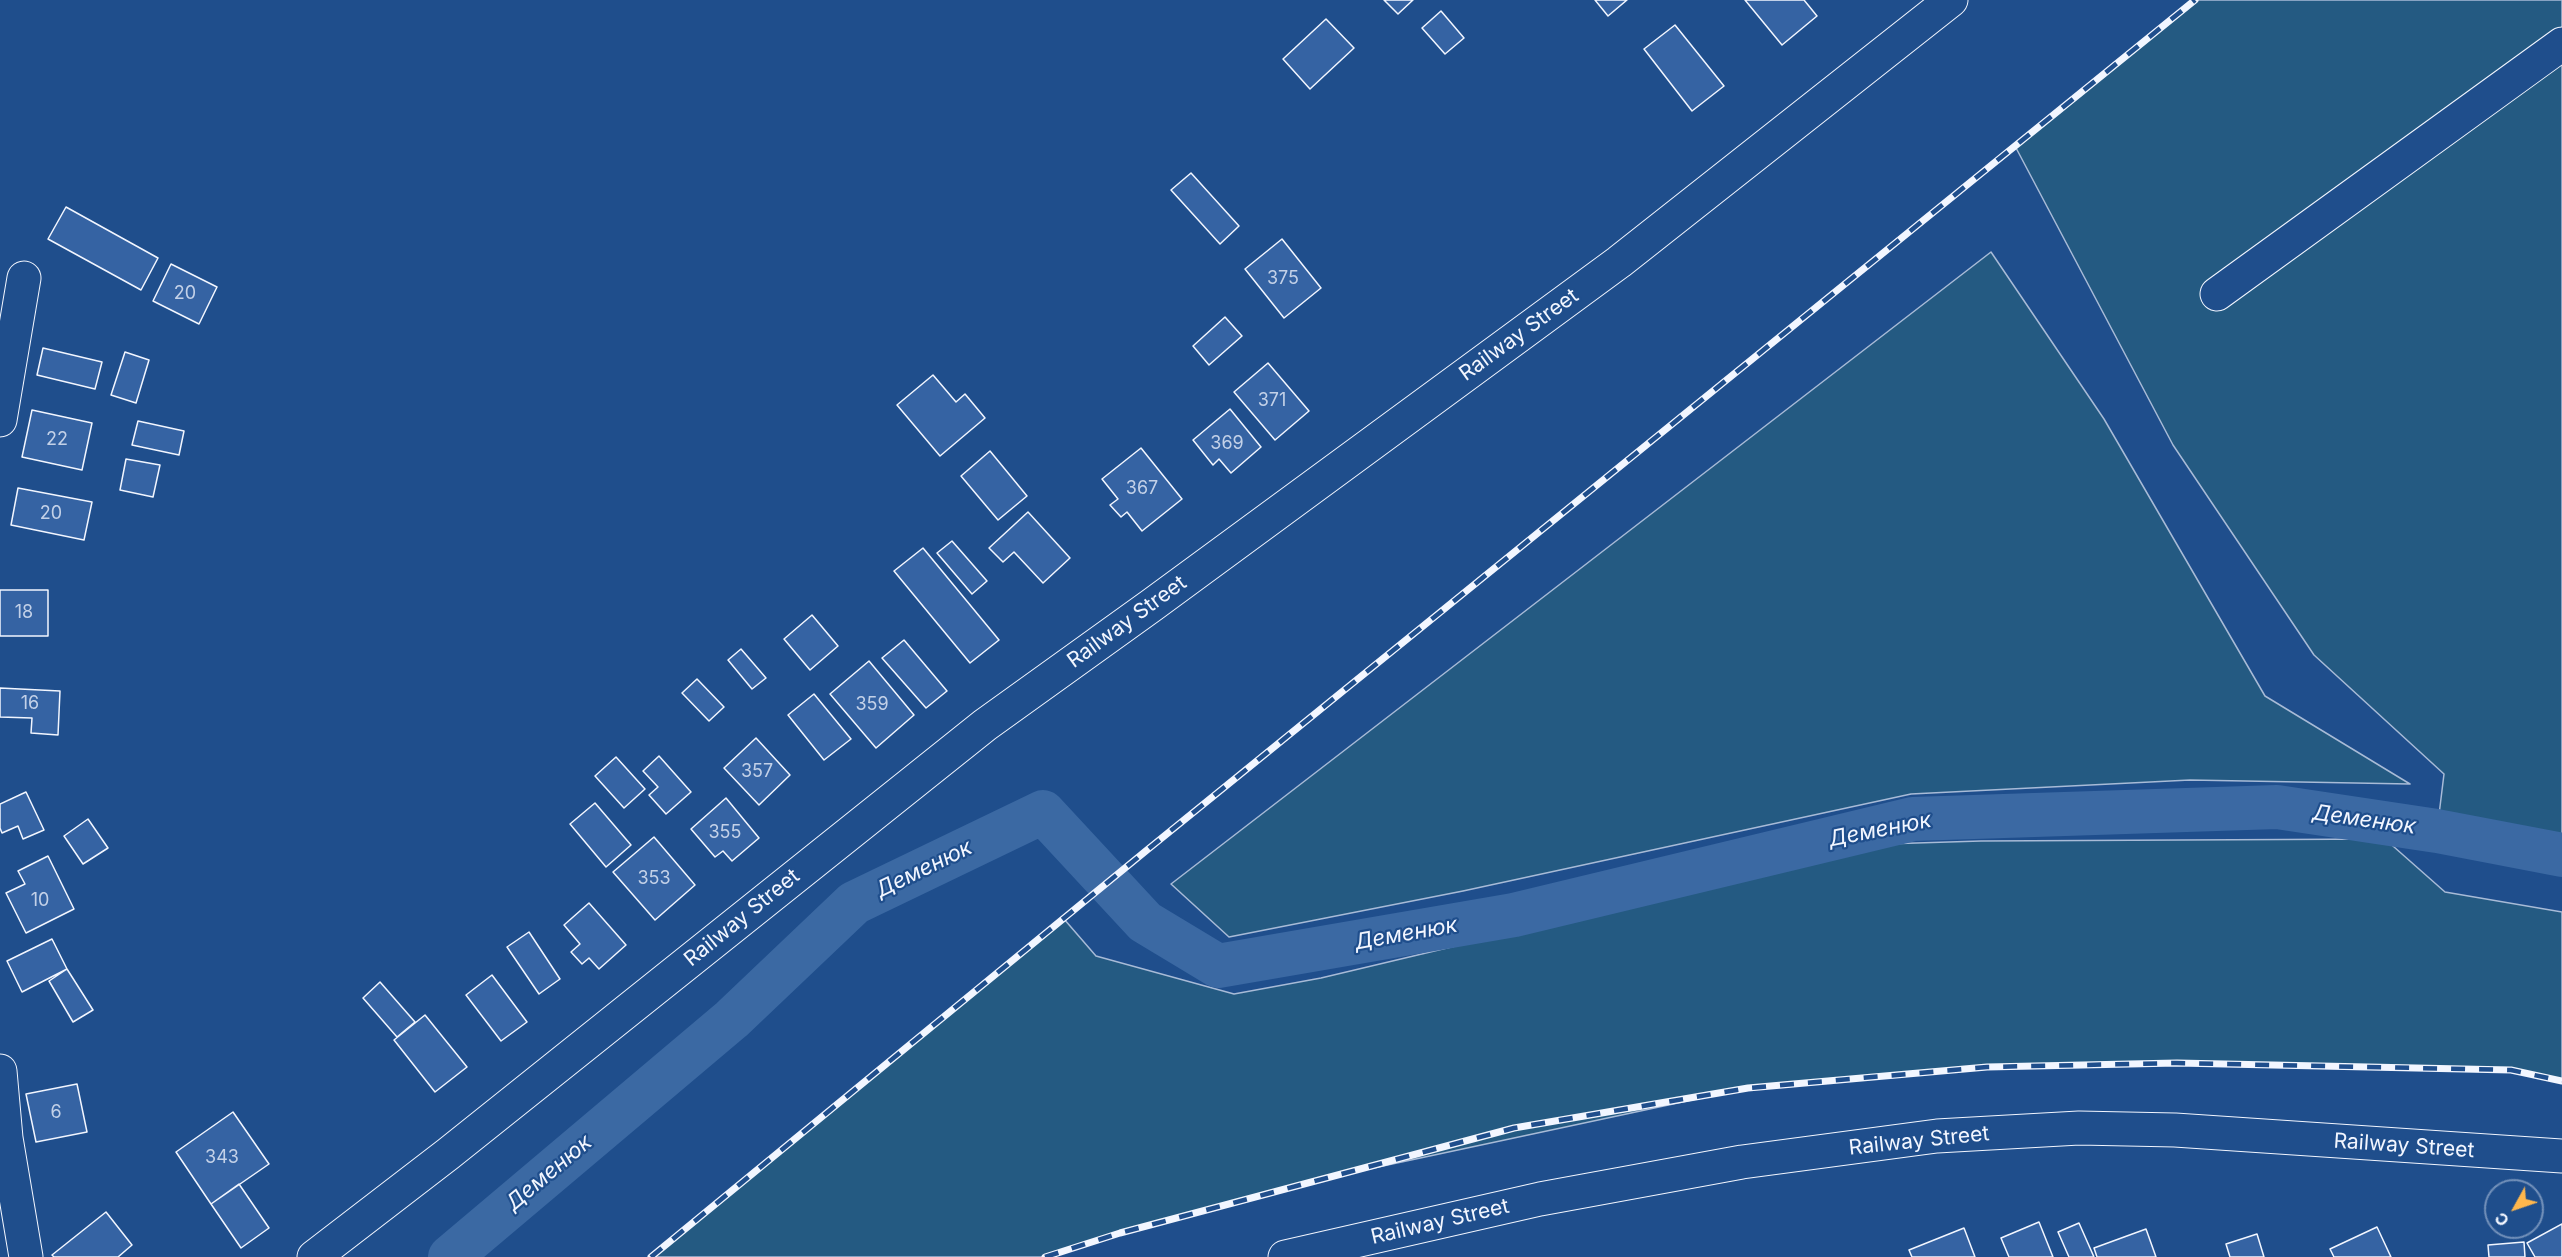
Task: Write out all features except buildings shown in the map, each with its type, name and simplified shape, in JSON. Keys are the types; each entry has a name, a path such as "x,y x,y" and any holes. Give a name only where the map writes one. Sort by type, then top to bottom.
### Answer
{"street":[{"name":"Railway Street","path":"314,1257 448,1154 985,725 1162,598 1619,262 1950,0"},
{"path":"2217,294 2562,44"},
{"path":"0,420 24,278"},
{"path":"0,1071 6,1138 26,1257"},
{"name":"Railway Street","path":"1285,1257 1540,1199 1742,1161 1937,1136 2079,1128 2175,1130 2562,1156"}],"shaded area":[{"path":"2195,0 2562,0 2562,855 2437,831 2444,774 2314,655 2173,445 2015,146"},
{"path":"1991,252 2104,419 2265,696 2410,784 2190,780 1911,794 1463,891 1229,937 1171,884"},
{"path":"2385,839 2445,892 2562,912 2562,1081 2510,1070 2177,1063 1987,1067 1748,1088 1308,1182 1120,1233 1045,1257 651,1257 1064,919 1096,956 1234,994 1321,978 1884,844 1981,841"}],"waterway":[{"name":"Деменюк","path":"450,1257 732,1019 854,903 1043,812 1145,922 1218,966 1514,915 1913,819 2277,807 2437,831 2562,855"}],"railway":[{"path":"651,1257 1147,850 2195,0"},
{"path":"1045,1257 1120,1233 1514,1128 1748,1088 1987,1067 2177,1063 2511,1070 2562,1081"}]}
